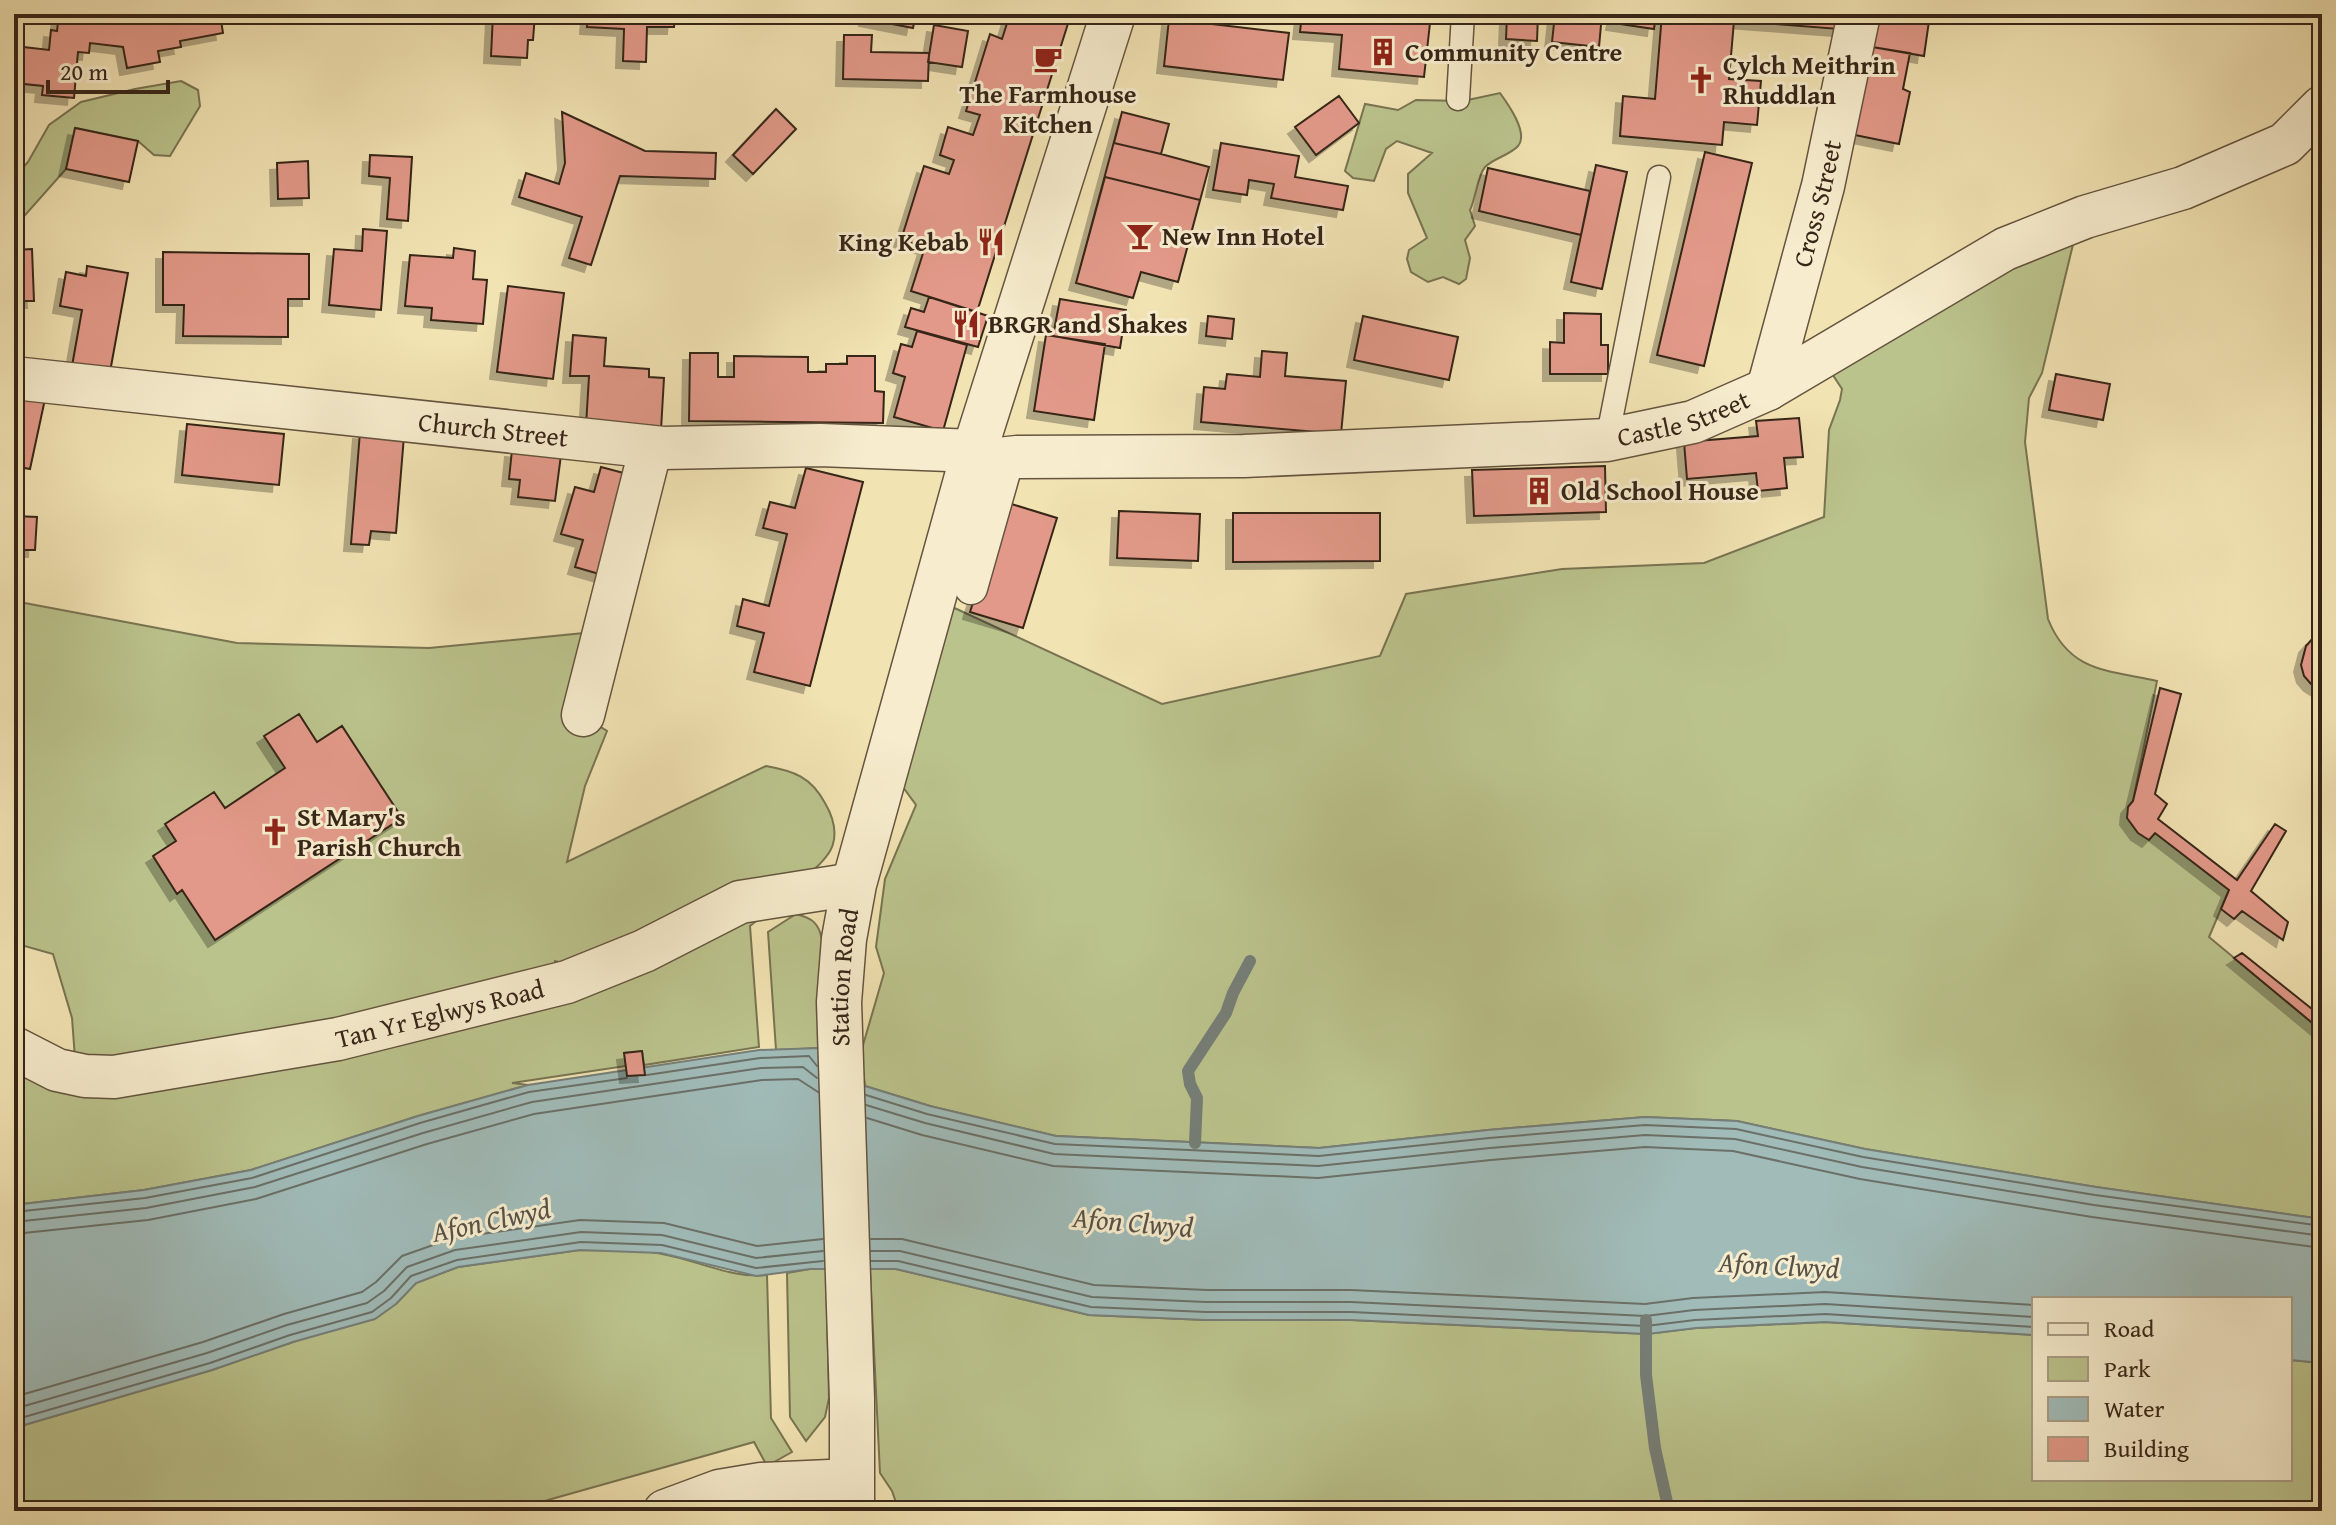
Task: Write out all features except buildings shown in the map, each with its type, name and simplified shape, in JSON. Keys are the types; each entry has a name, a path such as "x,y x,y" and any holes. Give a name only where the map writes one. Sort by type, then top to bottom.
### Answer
{"street":[{"name":"Station Road","path":"852,1496 852,1399 839,1002 844,939 854,884 985,457 1113,14"},
{"name":"Cross Street","path":"1768,389 1823,186 1859,14"},
{"name":"Castle Street","path":"985,457 1244,456 1607,440 1693,422 1768,389 2005,249 2085,217 2303,151 2322,107"},
{"name":"Church Street","path":"14,378 663,448 820,445 985,457"},
{"path":"583,715 651,447"},
{"path":"971,588 985,457"},
{"name":"Tan Yr Eglwys Road","path":"14,1048 57,1070 85,1076 114,1077 338,1039 567,982 644,951 740,902 854,884"},
{"path":"665,1511 719,1491 761,1484 852,1496"}],"lane":[{"path":"1458,99 1463,14"},
{"path":"1607,440 1659,177"}],"green space":[{"path":"181,81 198,90 200,106 170,156 154,155 138,141 76,128 66,169 19,222 14,221 14,178 28,162 49,125 81,102"},
{"path":"1500,93 1516,119 1521,140 1515,149 1485,167 1480,176 1470,210 1475,226 1465,240 1470,258 1466,279 1459,284 1443,277 1428,282 1411,272 1407,259 1409,250 1427,238 1408,193 1408,174 1432,153 1397,141 1386,149 1374,181 1353,178 1345,171 1365,104 1398,110 1416,100 1463,101"},
{"path":"2076,232 2042,373 2029,398 2025,442 2048,619 2067,650 2079,659 2106,671 2157,681 2133,801 2128,807 2131,822 2149,840 2155,833 2229,890 2209,937 2322,1031 2322,1219 2096,1187 1865,1149 1737,1121 1645,1117 1319,1148 1056,1136 930,1106 865,1086 861,1052 884,973 876,947 885,879 916,805 900,783 948,605 1162,704 1380,656 1406,594 1562,569 1704,563 1824,517 1829,430 1842,389 1827,366"},
{"path":"14,601 237,643 429,648 595,632 567,706 607,731 585,786 567,862 766,766 785,770 808,781 830,812 834,833 829,853 812,871 761,909 770,910 750,926 759,1047 644,1065 642,1051 625,1053 626,1066 512,1083 528,1085 418,1116 251,1170 144,1190 14,1205 14,1068 53,1090 169,1079 330,1054 446,1027 605,982 578,967 555,961 552,978 447,999 373,1019 198,1050 112,1060 75,1058 72,1018 53,954 14,943"},
{"path":"796,914 814,922 822,940 818,1025 820,1048 776,1050 768,932"},
{"path":"580,1250 652,1252 728,1272 767,1275 771,1418 792,1452 767,1466 754,1442 509,1511 14,1511 14,1428 212,1370 293,1342 396,1304 416,1283 458,1267"},
{"path":"826,1269 829,1398 825,1417 806,1441 790,1417 787,1273"},
{"path":"870,1269 896,1269 1089,1315 1206,1320 1351,1320 1647,1334 1696,1328 1825,1322 2032,1335 2032,1481 2292,1481 2292,1360 2322,1363 2322,1511 899,1511 892,1491 880,1473"}],"water":[{"name":"Afon Clwyd","path":"820,1048 820,1058 865,1086 930,1106 1056,1136 1319,1148 1645,1117 1737,1121 1865,1149 2096,1187 2322,1219 2322,1363 2292,1360 2292,1297 2032,1297 2032,1335 1825,1322 1696,1328 1647,1334 1351,1320 1206,1320 1089,1315 896,1269 810,1269 756,1276 661,1253 580,1250 458,1267 416,1283 396,1304 375,1319 14,1428 14,1205 144,1190 251,1170 418,1116 528,1085 759,1050"}],"waterway":[{"path":"1195,1143 1197,1098 1188,1071 1226,1013 1250,961"},
{"path":"1646,1320 1646,1375 1655,1448 1669,1511"}],"place":[{"name":"Community Centre","path":"1383,52"},
{"name":"The Farmhouse Kitchen","path":"1048,59"},
{"name":"Cylch Meithrin Rhuddlan","path":"1701,80"},
{"name":"New Inn Hotel","path":"1140,236"},
{"name":"King Kebab","path":"991,242"},
{"name":"BRGR and Shakes","path":"966,324"},
{"name":"Old School House","path":"1539,491"},
{"name":"St Mary's Parish Church","path":"275,832"}]}
